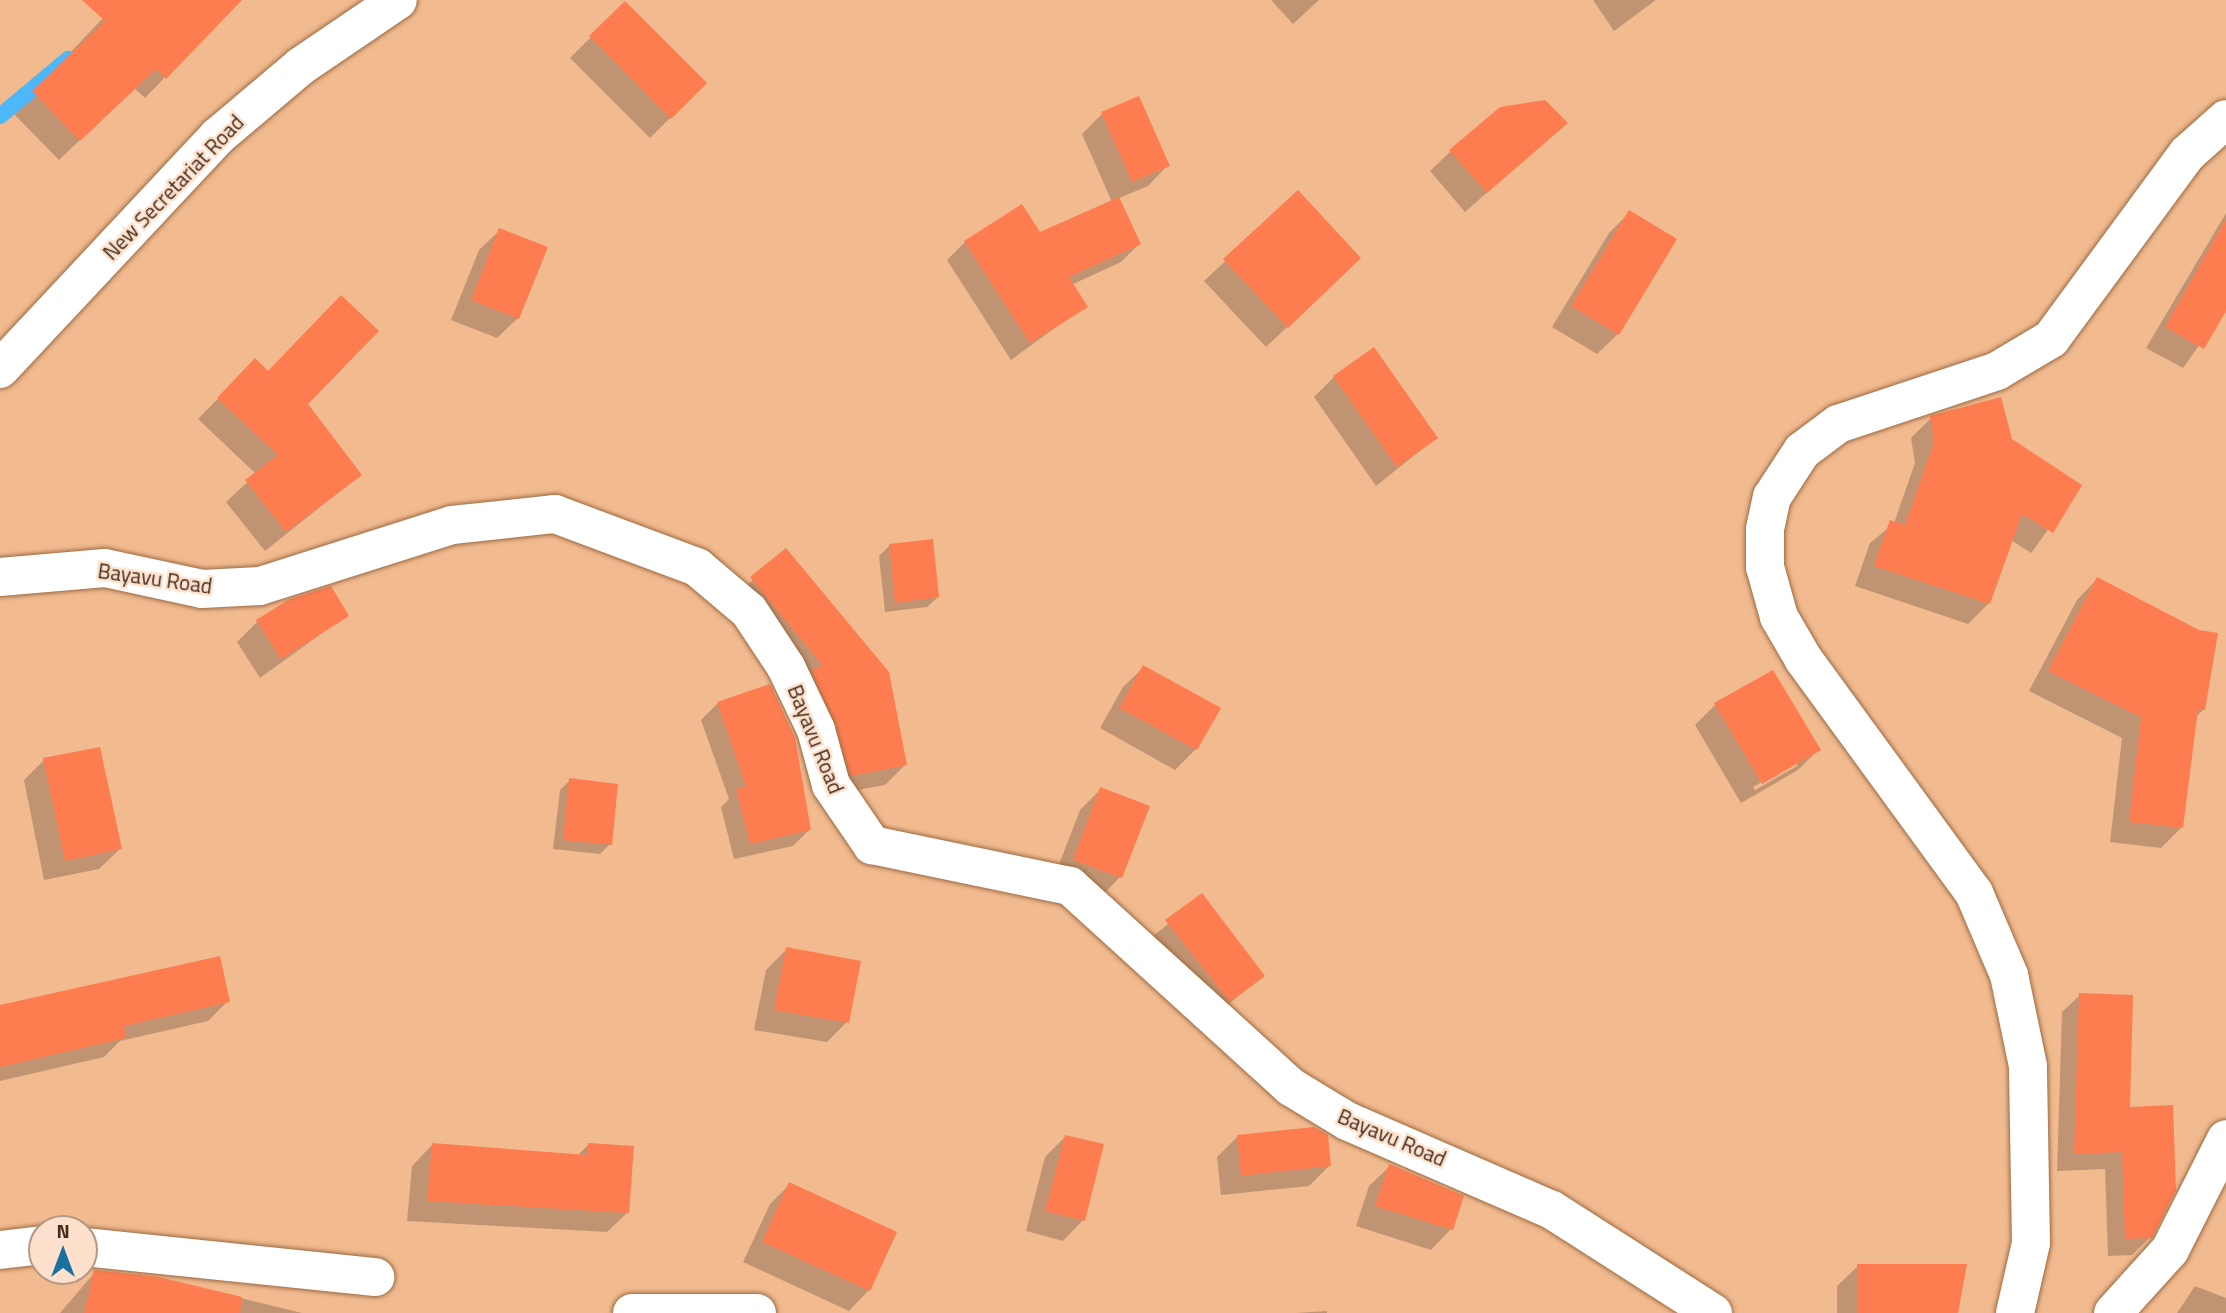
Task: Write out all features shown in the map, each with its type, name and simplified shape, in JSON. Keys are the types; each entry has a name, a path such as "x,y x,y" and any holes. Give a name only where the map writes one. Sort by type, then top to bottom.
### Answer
{"street":[{"name":"New Secretariat Road","path":"0,369 217,137 301,66 398,0"},
{"path":"2015,1313 2031,1243 2028,1066 2009,975 1974,893 1804,660 1779,617 1765,568 1765,529 1772,497 1801,451 1838,424 1997,370 2051,339 2187,154 2226,119"},
{"name":"Bayavu Road","path":"0,577 105,568 202,589 260,586 452,526 555,514 697,567 749,611 786,667 816,730 831,785 872,845 1070,886 1291,1087 1347,1121 1552,1210 1713,1313"},
{"path":"2113,1313 2169,1250 2226,1139"},
{"path":"0,1250 28,1247"},
{"path":"98,1248 375,1276"},
{"path":"632,1313 757,1313"}],"building":[{"path":"82,0 242,0 166,79 156,69 80,141 32,91 105,21"},
{"path":"625,1 707,83 671,119 589,36"},
{"path":"1139,96 1170,166 1132,182 1101,112"},
{"path":"1545,100 1568,123 1487,193 1449,150 1500,107"},
{"path":"1298,190 1361,258 1288,328 1223,259"},
{"path":"1119,197 1141,244 1069,277 1088,307 1030,343 964,241 1022,204 1040,232"},
{"path":"1629,210 1677,239 1619,335 1571,306"},
{"path":"2226,219 2226,311 2204,349 2165,327"},
{"path":"499,228 548,247 519,319 471,300"},
{"path":"341,295 379,331 308,404 362,475 286,532 245,480 278,455 217,398 255,358 268,371"},
{"path":"1374,347 1438,438 1397,467 1333,376"},
{"path":"2001,397 2012,439 2082,485 2053,533 2022,514 1990,604 1874,566 1890,520 1905,525 1934,442 1930,416"},
{"path":"933,539 939,597 895,603 889,544"},
{"path":"786,548 889,672 907,765 851,776 811,670 823,666 750,577"},
{"path":"2097,577 2199,630 2218,633 2205,710 2198,709 2183,828 2129,822 2141,717 2048,671"},
{"path":"331,586 349,616 281,659 256,620 288,600"},
{"path":"1143,665 1221,708 1197,750 1119,708"},
{"path":"1773,670 1821,750 1762,784 1714,703"},
{"path":"770,684 795,738 811,830 750,844 736,789 746,787 717,702"},
{"path":"100,747 122,849 65,861 43,758"},
{"path":"569,778 618,784 612,845 563,840"},
{"path":"1100,787 1150,806 1122,878 1073,860"},
{"path":"1202,893 1265,976 1230,1002 1165,920"},
{"path":"786,947 861,961 849,1023 774,1010"},
{"path":"220,956 230,1002 124,1026 126,1038 0,1067 0,1005"},
{"path":"2079,993 2133,995 2130,1107 2173,1105 2176,1190 2152,1238 2125,1239 2122,1152 2074,1154"},
{"path":"1314,1127 1328,1135 1331,1166 1241,1176 1237,1135"},
{"path":"1065,1135 1104,1144 1085,1221 1045,1211"},
{"path":"432,1143 587,1155 588,1143 634,1146 629,1213 427,1201"},
{"path":"1389,1164 1464,1196 1453,1230 1375,1206"},
{"path":"789,1182 897,1232 870,1291 762,1242"},
{"path":"1857,1264 1967,1264 1958,1313 1857,1313"},
{"path":"98,1270 159,1277 242,1297 240,1313 84,1313 91,1285 98,1285"}],"waterway":[{"path":"0,116 68,59"}]}
